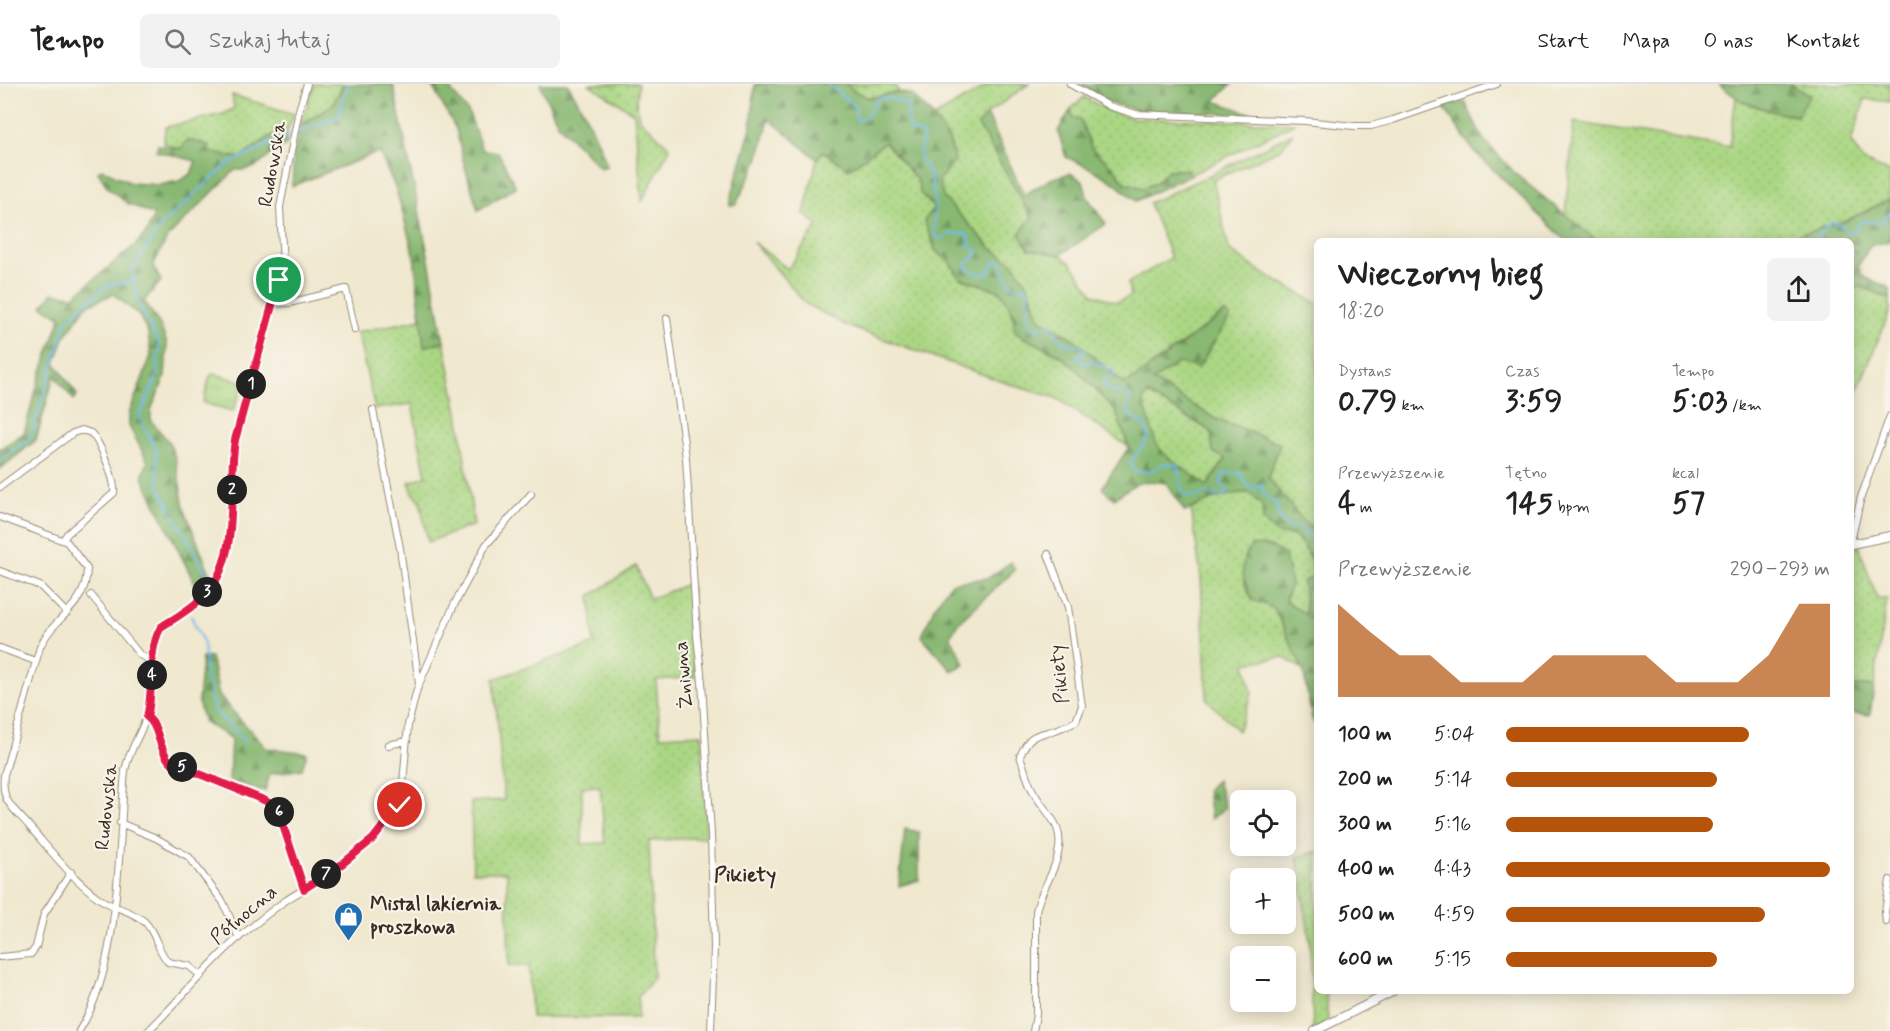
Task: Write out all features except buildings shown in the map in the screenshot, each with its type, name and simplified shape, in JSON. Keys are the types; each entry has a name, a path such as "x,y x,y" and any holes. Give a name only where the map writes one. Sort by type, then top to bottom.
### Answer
{"street":[{"name":"Rudowska","path":"79,1031 96,998 115,908 120,823 127,760 151,704 154,645 161,627 204,596 216,580 226,555 232,506 232,463 235,440 284,256 280,207 299,110 307,84"},
{"path":"1070,84 1109,106 1136,114 1305,121 1354,126 1371,126 1393,120 1497,84"},
{"path":"273,304 289,303 346,289 355,330"},
{"name":"Żniwna","path":"667,318 686,458 702,682 711,834 714,947 711,1031"},
{"path":"373,410 400,548 419,684"},
{"path":"1854,528 1861,497 1890,416"},
{"path":"0,487 73,433 82,430 91,433 114,483 114,493 63,540"},
{"name":"Północna","path":"148,1031 239,938 283,903 342,864 373,839 400,805 406,741 419,684 454,605 486,545 531,494"},
{"path":"0,517 63,540 79,556 87,569 80,598 43,639 35,661 4,775 4,790 11,806 90,891 115,908 131,912 148,926 168,962 189,966 201,976"},
{"path":"1854,542 1890,536"},
{"name":"Pikiety","path":"1033,1031 1036,1015 1036,911 1039,899 1058,858 1060,842 1058,828 1033,791 1020,756 1027,742 1036,733 1049,731 1076,721 1082,706 1068,607 1048,554"},
{"path":"0,571 40,586 67,613"},
{"path":"91,595 140,655 153,662"},
{"path":"1,651 35,661"},
{"path":"147,717 156,728 162,753 170,762 266,801 278,810 304,889"},
{"path":"388,745 406,741"},
{"path":"120,823 156,838 189,857 223,902 239,938"},
{"path":"0,957 31,954 36,947 44,914 71,872"},
{"path":"1886,922 1885,912 1890,880"},
{"path":"1315,1031 1388,994"}],"green space":[{"path":"314,84 344,84 332,105 300,126"},
{"path":"344,84 393,84 444,341 424,347 414,255 396,189 379,152 292,186 294,153 300,126 332,105"},
{"path":"429,84 446,84 469,113 482,150 498,152 516,187 478,210 456,129"},
{"path":"540,84 568,84 590,124 607,166 600,168 558,124"},
{"path":"589,84 638,84 636,101 639,118 670,148 642,201 634,113"},
{"path":"755,84 846,84 854,91 869,98 899,92 912,95 931,114 949,139 955,162 939,179 943,197 991,248 1012,262 1027,283 1040,319 1074,339 1125,385 1225,313 1230,317 1198,368 1178,363 1153,381 1216,419 1280,444 1268,478 1305,523 1314,527 1314,723 1303,669 1274,608 1252,600 1243,573 1244,560 1251,546 1269,547 1285,555 1291,584 1285,600 1306,615 1303,581 1313,578 1312,566 1306,550 1295,535 1278,534 1263,521 1262,505 1250,493 1225,496 1185,512 1166,483 1143,482 1132,486 1114,499 1102,488 1129,447 1116,412 1077,370 1058,354 1015,331 1012,310 1000,291 960,278 948,260 936,251 924,221 934,207 920,193 918,181 885,142 849,169 823,151 817,159 769,119 758,160 736,204 729,205 751,127","holes":["1148,394 1211,431 1213,452 1226,459 1207,486 1164,454 1156,443 1143,400"]},
{"path":"846,84 894,84 899,92 871,97 859,94"},
{"path":"990,84 1029,84 987,114 978,125 1032,217 1029,249 1060,255 1071,263 1093,294 1116,302 1131,296 1128,283 1171,258 1149,203 1293,133 1281,149 1213,180 1229,250 1269,277 1314,301 1314,527 1305,523 1268,478 1280,444 1216,419 1153,381 1212,343 1230,317 1224,313 1125,385 1074,339 1040,319 1012,262 991,248 943,197 939,180 933,118"},
{"path":"1081,84 1232,84 1214,101 1255,115 1136,110 1110,103"},
{"path":"1718,84 1789,84 1810,95 1797,116 1777,113 1741,101"},
{"path":"1789,84 1890,84 1890,102 1865,99 1851,142 1863,161 1890,172 1890,199 1848,220 1789,238 1592,238 1565,215 1574,122 1729,147 1736,97 1757,107 1796,116 1810,95"},
{"path":"232,95 294,114 286,134 272,135 240,158 180,149 163,143 166,127 223,114 234,108"},
{"path":"1084,97 1109,111 1132,118 1295,123 1190,175 1187,170 1168,170 1156,183 1143,188 1125,183 1114,168 1092,149 1080,120 1073,118 1071,109"},
{"path":"1465,102 1483,139 1518,176 1593,238 1563,238 1473,150 1443,106"},
{"path":"1071,109 1073,118 1080,119 1092,149 1114,168 1125,183 1143,188 1156,183 1168,170 1187,170 1190,175 1136,201 1119,186 1066,157 1058,131"},
{"path":"987,114 1024,195 1051,179 1070,173 1083,181 1087,197 1106,224 1060,255 1029,249 1019,234 1032,217 978,125"},
{"path":"286,134 287,144 252,168 235,170 167,238 153,266 161,281 144,301 160,325 167,343 165,377 151,410 151,421 169,442 175,457 184,508 212,579 198,590 142,476 148,462 129,426 129,414 151,356 148,332 138,314 113,294 86,306 64,338 55,363 77,395 74,400 54,376 36,440 0,469 0,449 24,433 37,386 61,317 42,306 53,293 74,296 135,245 147,232 154,215 127,203 108,188 98,172 102,169 131,183 159,185 179,181 191,174 196,161 156,151 158,145 180,149 188,140 210,145 209,152 240,158 273,135"},
{"path":"885,142 918,181 920,193 934,208 936,251 948,260 960,278 1000,291 1012,310 1016,331 1025,338 1058,354 1077,370 1116,412 1129,447 1056,398 1015,386 847,326 806,304 753,242 788,269 818,225 804,214 817,159 823,151 849,169"},
{"path":"1890,199 1890,241 1870,246 1858,266 1863,277 1890,288 1890,299 1860,286 1854,291 1854,256 1857,251 1854,252 1854,238 1789,238 1848,220"},
{"path":"1860,286 1890,299 1890,311 1854,399 1854,291"},
{"path":"421,319 424,347 444,341 459,418 474,525 428,542 420,500 413,493 409,482 426,476 412,404 375,409 357,332"},
{"path":"214,374 244,382 233,411 203,403 210,376"},
{"path":"1148,394 1211,431 1213,452 1226,459 1207,486 1164,454 1155,443 1143,400"},
{"path":"1238,493 1250,493 1262,505 1278,534 1295,535 1308,555 1313,578 1303,581 1307,615 1285,600 1274,608 1303,669 1283,657 1245,663 1252,694 1238,731 1207,699 1201,577 1191,509 1209,500"},
{"path":"1859,546 1877,599 1887,599 1874,686 1854,686 1854,548"},
{"path":"1011,562 1015,570 958,623 950,636 965,664 952,671 922,636 934,608 951,583 988,578"},
{"path":"636,566 650,599 685,585 691,587 695,677 656,680 660,736 702,734 706,837 649,841 654,978 638,997 638,1018 531,1017 529,966 509,966 507,872 473,872 471,802 504,800 494,679 594,644 590,596","holes":["600,786 605,843 582,844 582,787"]},
{"path":"211,657 219,696 266,748 307,753 302,769 270,774 265,791 229,781 231,738 204,722 198,702 202,658"},
{"path":"1854,686 1874,686 1870,715 1854,713"},
{"path":"1217,780 1225,808 1211,819 1207,789"},
{"path":"905,829 919,832 919,880 899,886"},
{"path":"1314,852 1314,994 1326,994 1328,1022 1313,1030 1310,942 1297,858"}],"waterway":[{"path":"298,132 338,117 348,84"},
{"path":"827,84 854,105 857,121 865,119 878,99 891,99 908,105 908,126 911,131 923,134 919,153 933,187 934,235 940,239 949,234 967,234 970,240 968,245 977,251 977,255 966,265 967,269 983,275 989,272 993,263 1000,260 1010,283 1028,290 1028,320 1031,328 1036,330 1046,324 1051,326 1064,343 1084,349 1084,353 1076,357 1084,363 1095,362 1114,372 1113,377 1102,384 1110,391 1128,394 1130,399 1127,411 1133,419 1143,424 1147,432 1148,439 1132,460 1131,465 1134,471 1151,471 1163,464 1178,465 1183,494 1192,497 1206,493 1217,496 1229,493 1221,483 1223,474 1240,473 1249,486 1255,489 1257,485 1262,485 1263,495 1275,502 1280,519 1287,527 1298,526 1314,538"},
{"path":"210,580 158,485 157,452 139,417 157,377 159,344 139,305 132,270 162,224 228,164 291,134"},
{"path":"1816,238 1832,222 1841,225 1848,232 1855,232 1858,224 1865,221 1880,223 1890,213"},
{"path":"0,460 31,437 67,320 105,287 128,283 132,279"},
{"path":"191,616 204,644 206,676 214,710 246,743"}],"place":[{"name":"Mistal lakiernia proszkowa","path":"349,942"}],"district":[{"name":"Pikiety","path":"745,875"}],"route":[{"path":"279,280 235,440 232,463 232,506 226,555 216,580 204,596 161,627 157,634 154,645 151,704 147,717 156,728 162,753 170,762 266,801 278,810 304,889 342,864 373,839 400,805"}]}
